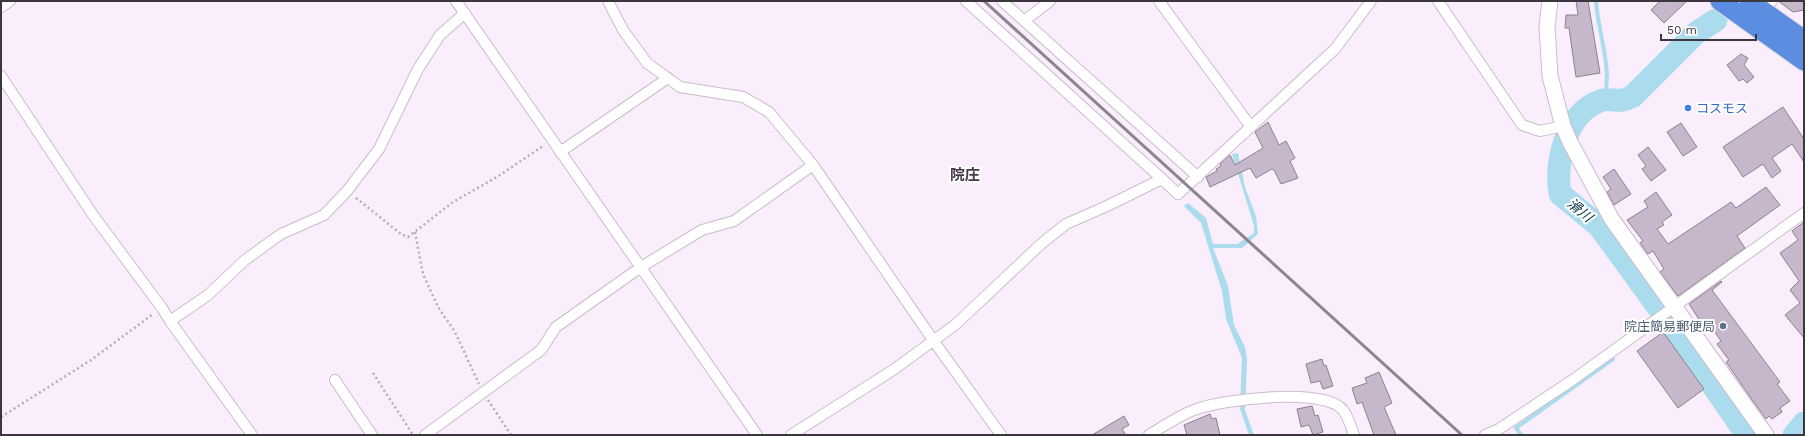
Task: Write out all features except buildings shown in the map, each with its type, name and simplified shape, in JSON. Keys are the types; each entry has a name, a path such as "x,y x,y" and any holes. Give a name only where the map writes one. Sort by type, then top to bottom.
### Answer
{"highway":[{"path":"1720,1 1804,61"},
{"path":"1749,1 1804,40"}],"street":[{"path":"1,7 10,1"},
{"path":"456,1 757,435"},
{"path":"608,1 623,30 647,63 680,87 743,97 769,112 812,165 933,340 1001,435"},
{"path":"966,1 1178,194 1335,49 1371,1"},
{"path":"1002,1 1198,177"},
{"path":"1024,21 1050,1"},
{"path":"1159,1 1251,127"},
{"path":"1438,1 1522,125 1540,131 1563,126"},
{"path":"1550,1 1547,26 1550,76 1563,126 1570,142 1611,218 1766,435"},
{"path":"170,321 208,295 245,260 275,239 324,215 347,191 379,149 418,70 440,35 465,13"},
{"path":"1,76 93,215 162,308 252,435"},
{"path":"560,152 668,78"},
{"path":"425,435 541,350 556,327 641,267 702,230 734,220 812,165"},
{"path":"791,435 893,370 955,325 1041,244 1066,224 1162,179"},
{"path":"1485,435 1499,429 1574,379 1804,213"},
{"path":"335,380 372,435"},
{"path":"1149,435 1197,408 1234,401 1299,396 1327,399 1343,410 1354,435"}],"path":[{"path":"347,191 401,234 408,237 453,202 497,177 552,140"},
{"path":"415,232 423,274 438,307 455,332 484,393 511,435"},
{"path":"1,416 91,360 162,308"},
{"path":"373,373 413,435"}],"water":[{"path":"1238,153 1245,187 1256,216 1258,234 1242,248 1213,248 1228,286 1234,325 1245,347 1247,360 1245,410 1254,435 1249,435 1240,409 1242,358 1226,319 1222,291 1201,223 1184,206 1188,203 1206,218 1213,244 1237,244 1254,233 1254,226 1232,154"}],"waterway":[{"path":"1596,1 1607,75 1604,100"},
{"name":"滑川","path":"1716,20 1696,33 1633,96 1623,100 1600,101 1588,107 1579,116 1571,127 1565,140 1561,154 1559,181 1560,194 1599,226 1671,325 1747,435"},
{"path":"1521,435 1516,428 1613,359"},
{"path":"1794,435 1804,423"}],"railway":[{"path":"984,1 1462,435"}],"place":[{"name":"コスモス","path":"1688,108"},
{"name":"院庄簡易郵便局","path":"1723,326"}],"district":[{"name":"院庄","path":"965,175"}]}
